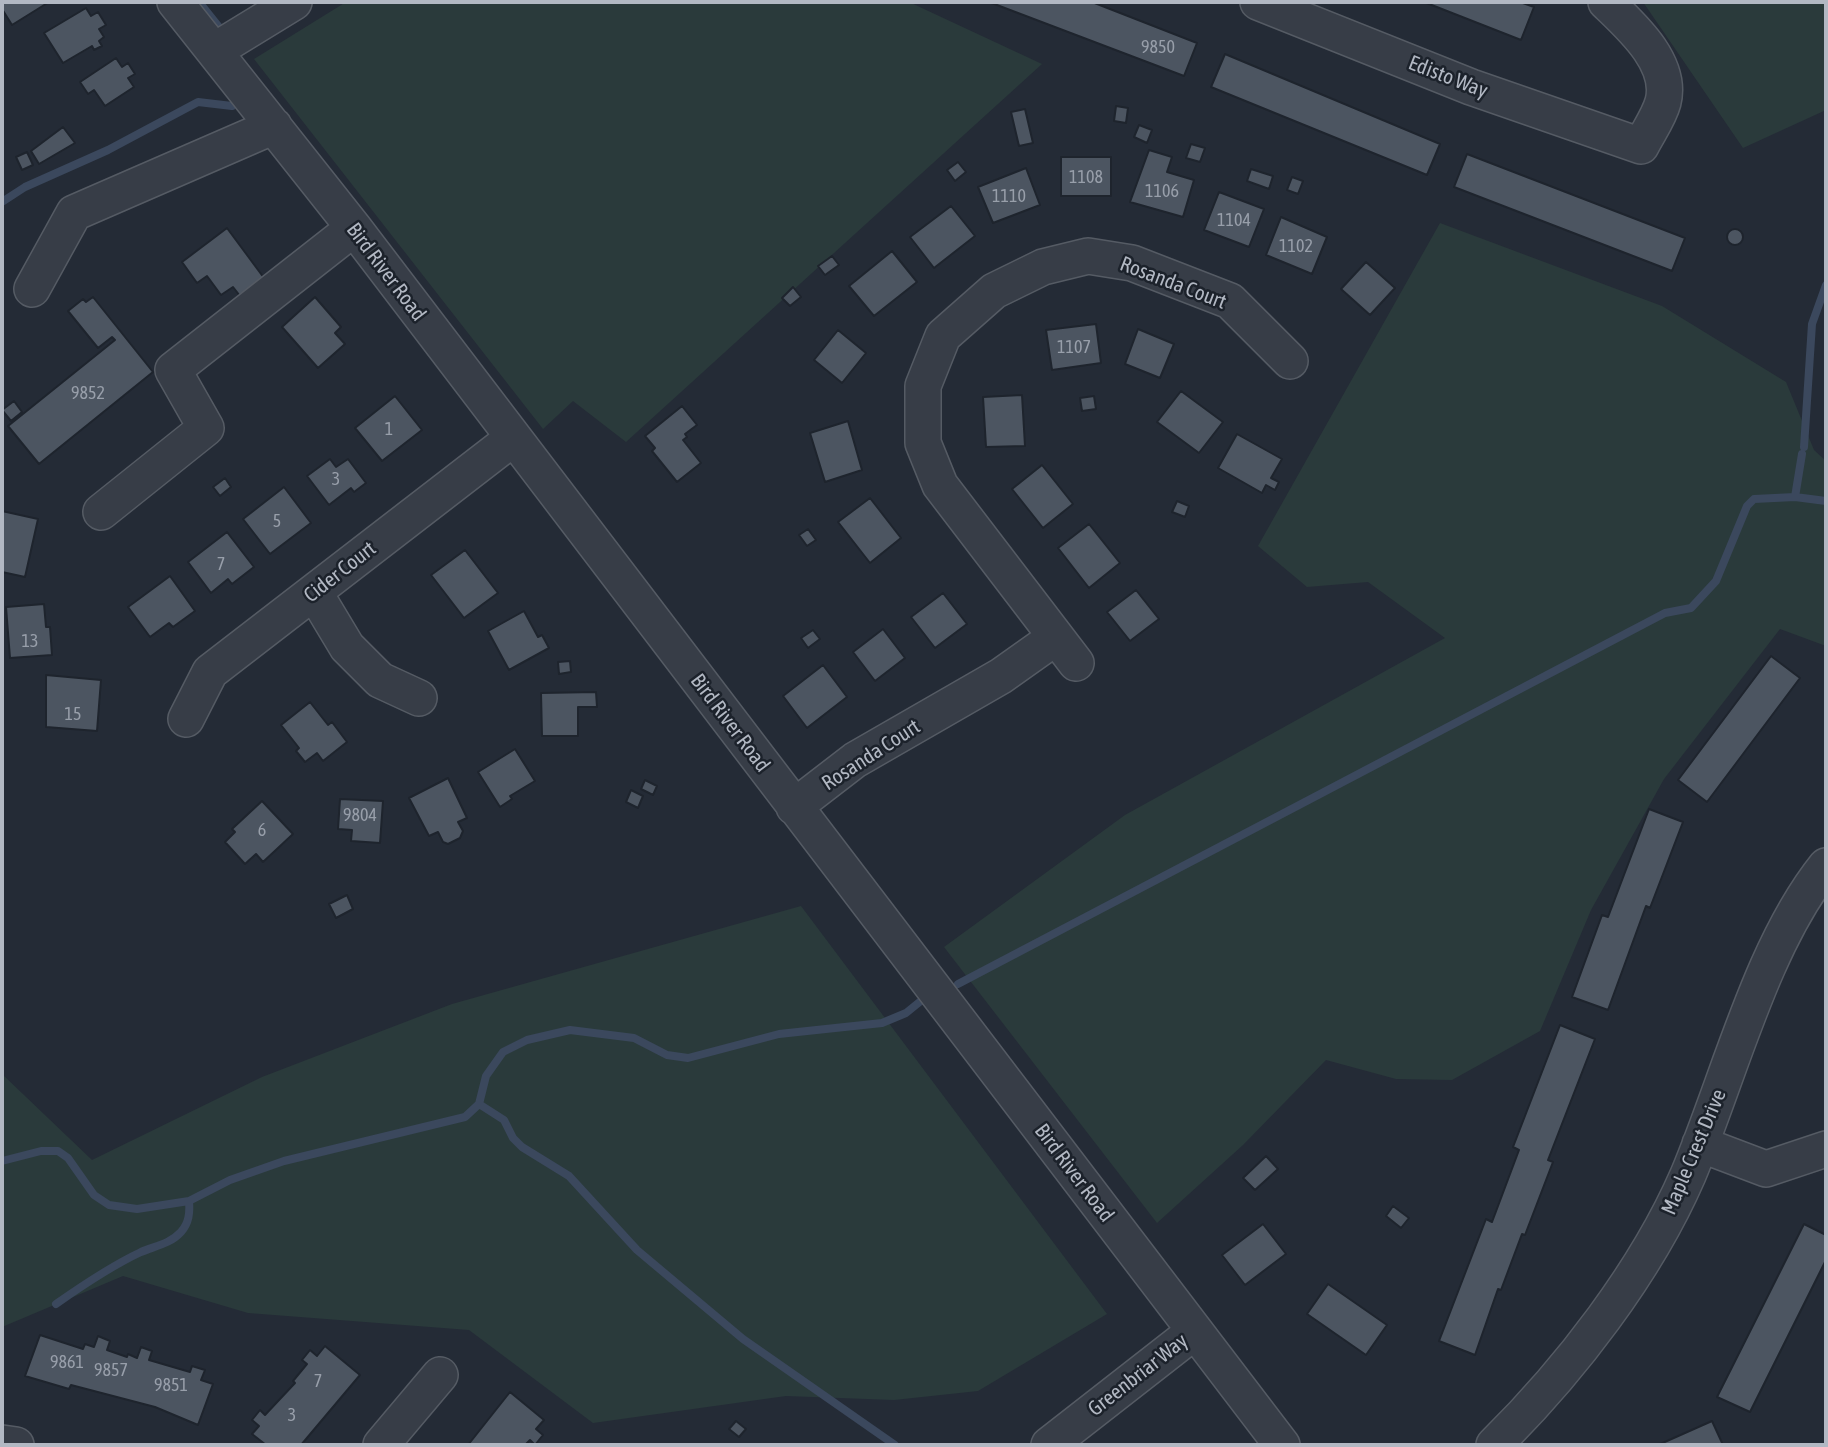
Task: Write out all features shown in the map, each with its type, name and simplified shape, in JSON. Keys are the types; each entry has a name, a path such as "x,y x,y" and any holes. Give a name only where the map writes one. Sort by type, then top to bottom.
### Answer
{"street":[{"name":"Bird River Road","path":"175,2 354,228 512,439 1282,1445"},
{"path":"214,51 257,13 294,2"},
{"name":"Edisto Way","path":"1258,2 1471,87 1641,146 1664,99 1664,79 1644,40 1606,2"},
{"path":"32,289 74,213 274,126"},
{"path":"101,512 206,428 173,370 354,228"},
{"name":"Rosanda Court","path":"794,807 855,760 1001,676 1066,650 940,485 923,443 923,386 943,336 994,291 1043,267 1088,256 1132,263 1230,301 1290,361"},
{"name":"Cider Court","path":"186,719 210,672 512,439"},
{"path":"314,592 347,647 380,681 419,698"},
{"name":"Maple Crest Drive","path":"1494,1445 1539,1398 1614,1303 1664,1223 1700,1144 1753,1003 1789,925 1826,866"},
{"path":"1700,1144 1766,1169 1826,1150"},
{"name":"Greenbriar Way","path":"1049,1445 1195,1331"},
{"path":"381,1445 440,1375"},
{"path":"2,1443 16,1445"}],"shaded area":[{"path":"346,2 909,2 1042,64 626,442 573,401 543,429 254,59"},
{"path":"1643,2 1826,2 1826,110 1743,148"},
{"path":"1440,223 1662,306 1786,382 1814,450 1826,461 1826,646 1780,629 1664,779 1591,910 1540,1031 1452,1080 1396,1079 1326,1060 1243,1145 1157,1223 944,947 1125,815 1445,638 1368,582 1307,587 1258,546"},
{"path":"801,906 1107,1314 978,1391 894,1400 786,1396 593,1423 469,1330 248,1313 123,1276 2,1327 2,1074 92,1160 262,1077 452,1004"}],"building":[{"path":"2,2 49,2 12,25 2,9"},
{"path":"989,2 1092,2 1197,43 1184,76"},
{"path":"1424,2 1520,2 1534,7 1521,40"},
{"path":"86,8 91,16 98,12 106,25 99,29 104,37 99,41 102,46 94,50 92,46 63,63 44,33"},
{"path":"1225,54 1440,144 1427,175 1211,87"},
{"path":"116,58 122,67 128,63 135,74 128,78 134,87 105,106 94,90 88,94 80,82"},
{"path":"1116,106 1128,108 1126,123 1114,121"},
{"path":"1025,109 1033,143 1019,146 1011,112"},
{"path":"1139,125 1152,130 1147,143 1134,137"},
{"path":"63,127 75,143 39,164 31,151"},
{"path":"1191,144 1205,148 1200,162 1186,158"},
{"path":"1149,150 1172,157 1167,172 1194,180 1183,217 1130,202"},
{"path":"27,152 33,165 22,170 16,157"},
{"path":"1467,154 1685,238 1672,271 1454,187"},
{"path":"1061,157 1111,157 1111,196 1061,196"},
{"path":"958,162 966,172 955,181 947,170"},
{"path":"1026,168 1040,205 993,223 978,187"},
{"path":"1251,169 1273,176 1269,189 1247,181"},
{"path":"1292,177 1303,181 1298,194 1287,190"},
{"path":"1219,192 1264,209 1249,247 1204,230"},
{"path":"951,206 975,236 934,268 910,237"},
{"path":"1281,217 1327,237 1312,274 1266,255"},
{"path":"227,228 264,278 240,296 233,287 221,295 207,276 197,283 182,262"},
{"path":"1732,229 1738,229 1743,237 1741,243 1732,245 1727,240 1727,234"},
{"path":"892,251 917,282 874,316 849,286"},
{"path":"832,256 839,265 825,275 818,266"},
{"path":"1366,262 1395,288 1370,315 1341,289"},
{"path":"793,287 801,297 790,306 782,298"},
{"path":"93,297 153,372 39,464 8,426 115,340 112,337 98,348 68,311 83,299 86,302"},
{"path":"315,297 341,327 335,333 345,344 318,368 282,327"},
{"path":"1096,324 1101,363 1052,370 1046,330"},
{"path":"1138,329 1174,344 1160,378 1125,364"},
{"path":"838,330 866,353 842,383 814,360"},
{"path":"1181,391 1223,422 1199,453 1157,422"},
{"path":"1022,395 1025,446 986,447 983,397"},
{"path":"395,396 422,430 382,461 355,428"},
{"path":"1094,396 1096,409 1082,411 1080,398"},
{"path":"14,401 22,412 11,421 2,410"},
{"path":"682,406 697,425 685,434 687,437 683,440 701,463 677,482 652,451 655,448 645,436"},
{"path":"848,421 862,470 825,482 810,433"},
{"path":"1237,434 1282,459 1271,478 1279,482 1275,490 1266,485 1262,493 1218,468"},
{"path":"330,459 336,467 348,459 366,483 354,492 351,488 329,505 307,476"},
{"path":"1042,465 1073,504 1043,528 1012,489"},
{"path":"225,478 231,487 220,496 213,487"},
{"path":"284,487 311,523 270,554 243,519"},
{"path":"870,498 901,538 870,563 838,522"},
{"path":"1177,501 1189,506 1185,517 1172,512"},
{"path":"2,511 38,519 25,577 2,572"},
{"path":"1089,524 1120,563 1089,588 1058,548"},
{"path":"808,529 816,540 807,546 799,535"},
{"path":"227,532 254,567 232,584 228,579 211,593 188,562"},
{"path":"465,550 498,593 464,618 431,575"},
{"path":"170,576 195,611 173,627 169,623 150,637 128,607"},
{"path":"1136,590 1159,619 1130,641 1107,612"},
{"path":"943,593 967,624 935,648 911,617"},
{"path":"44,604 46,627 50,627 52,655 10,658 6,607"},
{"path":"524,611 538,637 542,635 549,648 509,670 488,631"},
{"path":"883,629 905,658 875,681 853,652"},
{"path":"813,630 820,639 808,648 801,638"},
{"path":"1771,656 1800,678 1707,802 1678,780"},
{"path":"570,661 571,672 559,674 558,662"},
{"path":"823,665 847,697 807,728 783,696"},
{"path":"46,675 101,680 97,731 46,727"},
{"path":"596,692 597,707 578,707 578,736 542,736 541,693"},
{"path":"310,702 328,725 332,722 347,742 323,761 317,753 305,762 296,751 299,748 281,725"},
{"path":"515,749 535,781 510,796 512,799 500,807 478,772"},
{"path":"448,778 467,818 458,822 463,831 460,838 448,844 443,842 438,832 429,836 409,798"},
{"path":"645,780 657,786 653,795 641,789"},
{"path":"631,790 643,796 638,808 626,802"},
{"path":"340,799 383,801 380,843 351,841 352,830 338,829"},
{"path":"262,801 293,834 263,862 256,854 245,864 225,842 235,832 232,829"},
{"path":"1649,809 1683,822 1650,908 1646,906 1608,1010 1572,997 1602,915 1608,917"},
{"path":"347,895 353,909 336,918 329,904"},
{"path":"1560,1025 1595,1039 1548,1160 1553,1162 1525,1235 1522,1234 1501,1290 1498,1289 1475,1355 1439,1341 1486,1219 1492,1222 1519,1150 1513,1147"},
{"path":"1266,1156 1278,1169 1255,1190 1243,1178"},
{"path":"1393,1206 1409,1218 1401,1228 1386,1216"},
{"path":"1263,1224 1286,1254 1245,1285 1222,1255"},
{"path":"1804,1224 1826,1235 1826,1260 1750,1412 1717,1397"},
{"path":"1328,1284 1387,1325 1366,1355 1307,1314"},
{"path":"40,1335 83,1349 85,1344 94,1347 98,1336 110,1341 107,1350 127,1357 128,1354 137,1358 141,1347 152,1351 149,1360 190,1372 192,1366 205,1370 201,1380 213,1384 198,1425 155,1407 71,1385 69,1389 25,1376"},
{"path":"325,1346 360,1375 301,1445 266,1445 252,1434 259,1426 252,1420 260,1410 265,1415 295,1383 293,1381 307,1364 302,1360 310,1350 317,1356"},
{"path":"510,1392 544,1420 536,1429 543,1435 535,1445 530,1440 525,1445 468,1445"},
{"path":"736,1421 746,1429 739,1437 729,1429"},
{"path":"1712,1421 1723,1445 1658,1445"}],"waterway":[{"path":"199,2 219,27"},
{"path":"2,202 25,187 108,150 198,102 232,106"},
{"path":"1804,447 1812,324 1826,285"},
{"path":"1795,497 1802,454"},
{"path":"958,984 1665,613 1691,608 1716,581 1747,506 1754,499 1795,497 1826,501"},
{"path":"2,1161 41,1151 58,1151 68,1158 94,1195 109,1205 137,1209 189,1201 230,1180 284,1161 465,1117 479,1104 486,1076 503,1052 527,1040 570,1030 634,1038 667,1055 688,1058 779,1034 882,1023 906,1013 922,1000"},
{"path":"479,1104 504,1120 513,1138 522,1147 569,1176 637,1250 743,1339 895,1445"},
{"path":"56,1304 119,1263 177,1236 187,1221 189,1201"}]}
